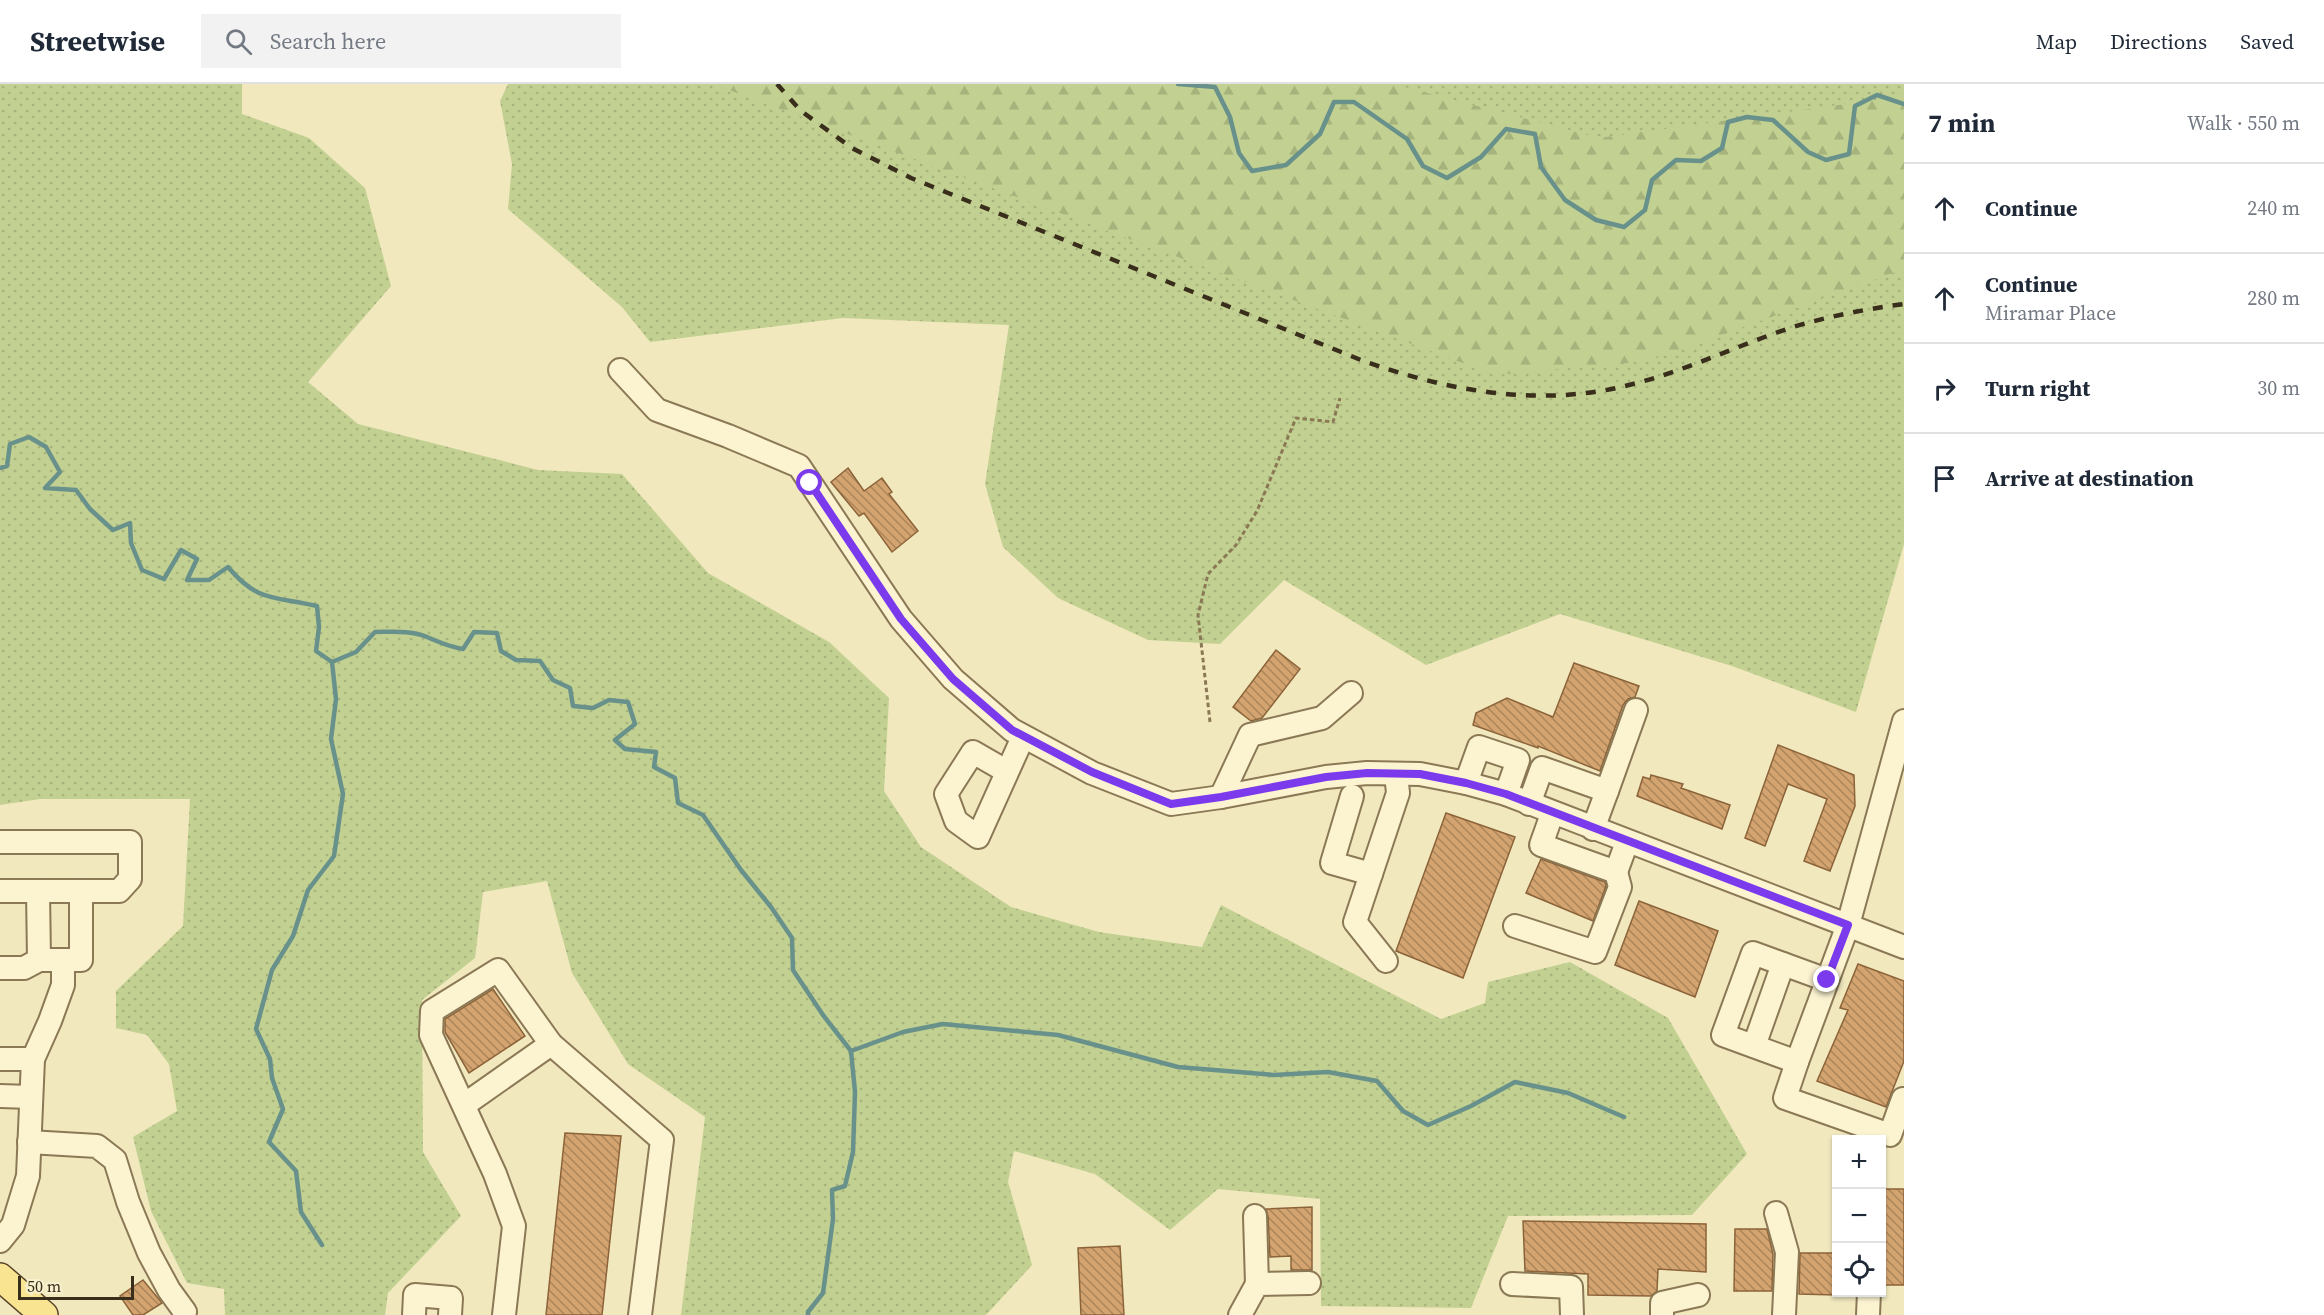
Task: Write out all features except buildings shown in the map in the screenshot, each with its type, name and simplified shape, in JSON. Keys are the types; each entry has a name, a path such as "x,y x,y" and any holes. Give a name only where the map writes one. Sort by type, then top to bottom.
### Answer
{"main road":[{"path":"0,1277 44,1315"}],"street":[{"path":"620,370 657,411 728,436 799,466 901,619 953,679 1023,737 1092,772 1171,804 1326,777 1367,773 1420,774 1466,783 1506,794 1552,814 1904,946"},
{"path":"1221,797 1251,735 1322,718 1351,693"},
{"path":"1593,829 1636,710"},
{"path":"1904,721 1848,925 1785,1098 1890,1135 1904,1098"},
{"path":"1006,771 1023,737"},
{"path":"1466,783 1479,747 1518,760 1506,794"},
{"path":"1529,804 1542,768 1607,791"},
{"path":"1386,961 1355,922 1398,793 1396,774"},
{"path":"1352,796 1332,863 1371,874"},
{"path":"1552,814 1541,845 1616,872"},
{"path":"0,842 130,842 130,879 119,891 0,891"},
{"path":"1515,926 1595,952 1620,887 1616,872 1627,842"},
{"path":"38,891 39,960"},
{"path":"0,968 24,968 39,960 81,960 81,891"},
{"path":"1797,1062 1723,1035 1753,953 1827,980"},
{"path":"0,1241 13,1225 27,1176 33,1059 63,985 63,960"},
{"path":"1754,1046 1783,964"},
{"path":"504,1315 514,1226 495,1174 432,1035 432,1011 498,970 550,1044 662,1140 639,1315"},
{"path":"464,1105 550,1044"},
{"path":"0,1059 33,1059"},
{"path":"0,1096 31,1097"},
{"path":"29,1142 97,1146 115,1160 128,1202 149,1253 184,1315"},
{"path":"1776,1213 1787,1252 1784,1315"},
{"path":"1240,1315 1257,1284 1255,1216"},
{"path":"1257,1284 1309,1283"},
{"path":"1512,1284 1571,1287 1572,1315"},
{"path":"414,1315 416,1295 451,1298 450,1315"},
{"path":"1662,1315 1662,1303 1698,1295"},
{"path":"1868,1315 1869,1297"}],"path":[{"path":"1210,722 1198,615 1209,574 1236,545 1257,511 1296,418 1333,422 1340,398"}],"green space":[{"path":"0,84 242,84 242,114 309,138 365,188 391,286 308,382 358,424 538,470 622,474 708,573 829,642 889,698 884,791 921,847 1011,907 1099,932 1202,947 1221,905 1441,1019 1485,1003 1488,982 1570,962 1668,1018 1747,1154 1692,1215 1508,1216 1471,1308 1321,1306 1320,1199 1218,1189 1170,1230 1095,1174 1014,1151 1008,1182 1032,1265 986,1315 681,1315 705,1117 628,1064 572,973 547,881 483,892 475,958 422,1000 423,1152 461,1216 388,1293 385,1315 225,1315 224,1289 187,1283 151,1211 133,1137 177,1111 169,1064 147,1035 116,1028 116,991 183,926 190,799 40,799 0,805"},
{"path":"508,84 1904,84 1904,544 1856,712 1732,666 1560,614 1426,665 1284,580 1220,644 1148,640 1058,598 1003,547 985,484 1009,325 843,318 650,342 622,307 508,209 512,164 500,101"},
{"path":"713,84 1393,84 1599,138 1904,96 1904,269 1649,361 1495,375"}],"waterway":[{"path":"1178,84 1215,87 1230,117 1239,153 1252,171 1286,165 1320,134 1334,102 1354,102 1407,139 1423,166 1447,178 1481,157 1506,129 1535,134 1541,167 1565,200 1596,220 1624,227 1645,210 1652,180 1676,160 1701,161 1722,148 1728,122 1747,117 1773,120 1808,152 1826,160 1849,154 1855,106 1877,95 1904,104"},
{"path":"0,468 7,466 10,444 29,437 46,447 60,472 45,488 76,490 90,509 113,530 130,523 131,543 142,570 164,579 181,550 197,559 187,580 209,580 228,567 239,579 258,593 317,606 319,627 316,651 332,662 356,652 375,632 415,633 463,649 474,632 497,633 501,651 516,660 540,661 553,680 570,688 573,706 593,708 609,700 628,702 635,724 615,740 625,749 656,752 654,767 675,778 678,803 703,815 792,938 793,970 823,1015 851,1051 855,1092 853,1152 845,1186 832,1190 833,1219 823,1293 808,1315"},
{"path":"322,1245 301,1212 296,1171 269,1142 283,1109 272,1078 270,1059 256,1029 272,970 293,936 308,890 334,856 343,794 331,739 336,699 332,662"},
{"path":"851,1051 903,1032 943,1024 1058,1035 1178,1067 1274,1075 1328,1072 1377,1081 1403,1111 1428,1125 1471,1106 1515,1082 1568,1093 1624,1117"}],"railway":[{"path":"777,84 801,111 852,148 911,178 1361,360 1460,388 1527,395 1595,392 1671,373 1807,323 1848,313 1904,304"}],"route":[{"path":"810,483 901,619 953,679 1012,730 1092,772 1171,804 1326,777 1367,773 1420,774 1487,788 1848,925 1827,980"}]}
